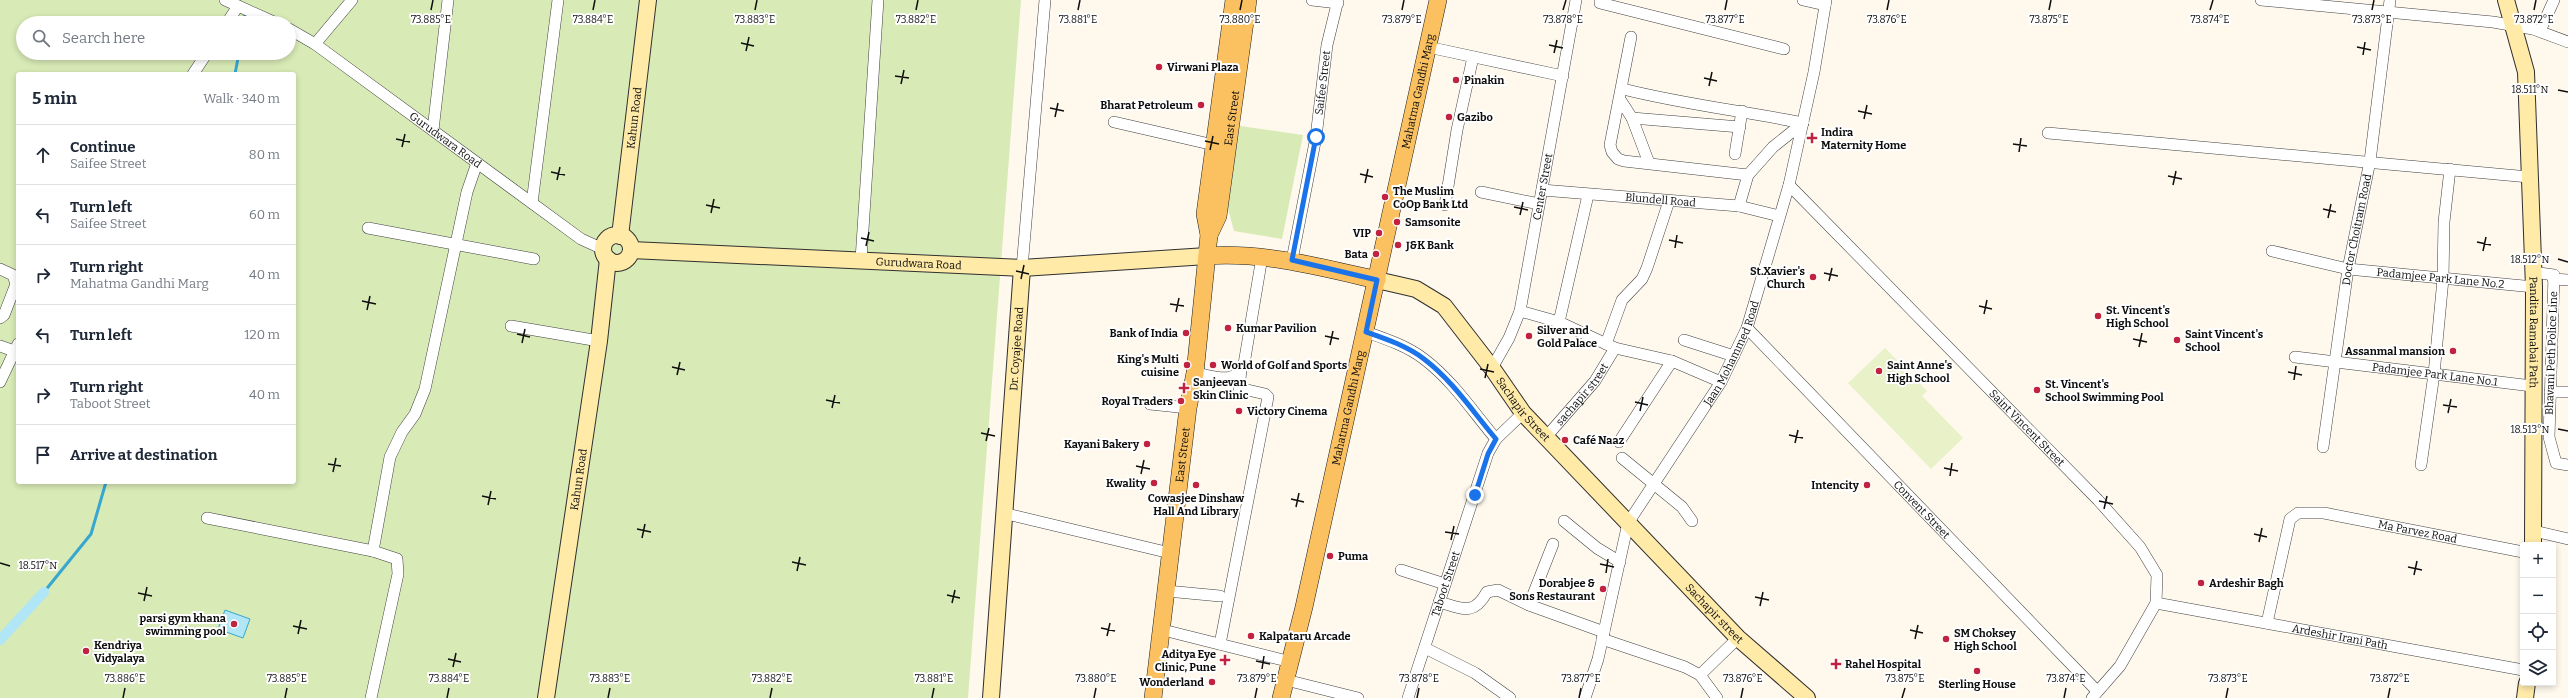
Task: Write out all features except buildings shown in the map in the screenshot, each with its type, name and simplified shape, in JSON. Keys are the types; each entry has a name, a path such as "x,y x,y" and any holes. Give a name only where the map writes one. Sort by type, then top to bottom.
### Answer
{"main road":[{"name":"East Street","path":"1153,698 1163,630 1170,553 1188,408 1195,373 1209,235 1205,214 1234,0"},
{"name":"East Street","path":"1209,235 1218,216 1248,0"},
{"name":"Mahatma Gandhi Marg","path":"1281,698 1291,662 1366,332 1438,0"},
{"path":"1207,256 1238,254 1292,260 1377,280"}],"street":[{"path":"225,0 260,16"},
{"path":"315,44 352,0"},
{"path":"433,130 448,0"},
{"path":"532,203 558,0"},
{"name":"Kahun Road","path":"620,236 648,0"},
{"path":"861,260 878,0"},
{"name":"Dr. Coyajee Road","path":"991,698 1022,268 1045,0"},
{"path":"1312,0 1338,2"},
{"name":"Center Street","path":"1492,368 1509,338 1520,311 1576,0"},
{"path":"1600,0 1600,2 1650,16 1784,49"},
{"path":"1803,0 1825,2"},
{"path":"2261,0 2514,25 2540,31 2568,42"},
{"name":"Doctor Choitram Road","path":"2324,447 2337,363 2348,269 2370,161 2390,0"},
{"name":"Pandita Ramabai Path","path":"2506,0 2526,72 2533,279 2533,538"},
{"path":"2540,31 2554,0"},
{"name":"Saifee Street","path":"1292,260 1316,137 1327,45 1338,2"},
{"name":"Jaan Mohammed Road","path":"1628,523 1721,382 1747,328 1789,185 1814,72 1825,2"},
{"path":"233,16 240,8"},
{"name":"Gurudwara Road","path":"296,33 315,44 581,239 610,257"},
{"path":"1632,37 1621,101 1611,138 1612,152 1618,159 1624,161 1748,175"},
{"path":"1428,47 1473,58 1563,76"},
{"path":"1445,205 1457,130 1473,58"},
{"path":"194,72 202,60"},
{"path":"1623,89 1669,100 1742,110 1803,123"},
{"path":"1621,101 1632,118 1649,164"},
{"path":"1735,154 1742,110"},
{"path":"1632,118 1740,127"},
{"path":"1114,122 1214,145"},
{"path":"1739,206 1748,175 1773,147 1803,123"},
{"path":"2048,133 2530,176"},
{"path":"373,552 390,456 402,432 415,414 425,389 455,244 467,192 477,163"},
{"path":"2421,465 2434,374 2443,279 2444,224 2450,169"},
{"name":"Saint Vincent Street","path":"1789,185 2098,500 2140,547 2157,575 2156,603 2120,666 2095,695"},
{"name":"Blundell Road","path":"1542,190 1588,195 1739,206 1779,216"},
{"path":"1481,192 1539,204"},
{"path":"1559,322 1588,195"},
{"name":"sachapir street","path":"1546,437 1595,381 1611,346 1622,300 1642,279 1669,201"},
{"path":"368,228 534,259"},
{"path":"620,236 629,242 631,250 628,257 610,257 608,239 620,236"},
{"name":"Gurudwara Road","path":"631,250 1022,268 1207,256"},
{"name":"Padamjee Park Lane No.2","path":"2272,251 2348,269 2443,279 2533,279"},
{"name":"Kahun Road","path":"546,698 610,257"},
{"name":"Kahun Road","path":"554,698 610,257"},
{"path":"1220,644 1268,397 1265,394 1239,388 1262,257"},
{"path":"0,269 13,275 16,284 4,315 0,318"},
{"name":"Bhavani Peth Police Line","path":"2533,279 2554,275 2549,437 2556,463 2568,465"},
{"path":"2553,279 2568,280"},
{"name":"Sachapir Street","path":"1377,280 1416,289 1428,294 1444,306 1492,368 1523,414 1628,523"},
{"path":"1520,311 1559,322 1611,346 1672,361 1721,382"},
{"path":"511,326 599,341"},
{"name":"Convent Street","path":"1747,328 2095,695"},
{"path":"1366,332 1397,343 1424,358 1452,385 1496,439"},
{"path":"1684,340 1734,356"},
{"path":"0,346 16,347 0,382"},
{"name":"Padamjee Park Lane No.1","path":"2295,357 2532,386"},
{"path":"1619,442 1672,361"},
{"path":"1195,373 1229,378 1236,376 1241,370"},
{"path":"2550,392 2568,392"},
{"path":"1150,404 1188,408"},
{"name":"Taboot Street","path":"1408,698 1482,470 1496,439 1523,414"},
{"path":"1622,458 1682,506 1692,521"},
{"name":"Ma Parvez Road","path":"2267,623 2290,519 2298,513 2312,512 2520,551"},
{"path":"1004,513 1170,553"},
{"path":"207,518 373,552 397,559 399,565 371,698"},
{"path":"1564,521 1597,548 1620,562"},
{"path":"1585,698 1603,636 1628,523"},
{"name":"Sachapir street","path":"1628,523 1738,638 1802,696"},
{"path":"2533,538 2568,539"},
{"path":"1529,605 1553,544"},
{"path":"1401,570 1445,584"},
{"path":"1439,602 1464,609 1473,609 1480,605 1491,590 1498,590 1529,605 1603,636 1685,667 1700,675 1717,698"},
{"path":"1167,591 1220,596"},
{"name":"Ardeshir Irani Path","path":"2156,603 2520,669"},
{"path":"1163,630 1291,662"},
{"path":"1700,675 1738,638"},
{"path":"1424,648 1475,673 1510,698"},
{"path":"1286,680 1358,698"},
{"path":"2524,698 2526,686"}],"green space":[{"path":"0,0 1021,0 968,698 0,698"},
{"path":"1240,126 1303,135 1282,239 1234,231 1227,205"},
{"path":"1885,348 1927,391 1922,396 1963,438 1931,469 1848,383"}],"water":[{"name":"parsi gym khana swimming pool","path":"225,610 250,619 243,638 218,629"}],"waterway":[{"path":"245,12 245,16"},
{"path":"235,72 238,60"},
{"path":"44,592 91,534 105,484"},
{"path":"0,640 44,592"}],"place":[{"name":"Virwani Plaza","path":"1159,67"},
{"name":"Pinakin","path":"1456,80"},
{"name":"Bharat Petroleum","path":"1201,105"},
{"name":"Gazibo","path":"1449,117"},
{"name":"Indira Maternity Home","path":"1812,138"},
{"name":"The Muslim CoOp Bank Ltd","path":"1385,197"},
{"name":"Samsonite","path":"1397,222"},
{"name":"VIP","path":"1379,233"},
{"name":"J&K Bank","path":"1398,245"},
{"name":"Bata","path":"1376,254"},
{"name":"St.Xavier's Church","path":"1813,277"},
{"name":"St. Vincent's High School","path":"2098,316"},
{"name":"Kumar Pavilion","path":"1228,328"},
{"name":"Bank of India","path":"1186,333"},
{"name":"Silver and Gold Palace","path":"1529,336"},
{"name":"Saint Vincent's School","path":"2177,340"},
{"name":"Assanmal mansion","path":"2453,351"},
{"name":"King's Multi cuisine","path":"1187,365"},
{"name":"World of Golf and Sports","path":"1213,365"},
{"name":"Saint Anne's High School","path":"1879,371"},
{"name":"Sanjeevan Skin Clinic","path":"1184,388"},
{"name":"St. Vincent's School Swimming Pool","path":"2037,390"},
{"name":"Royal Traders","path":"1181,401"},
{"name":"Victory Cinema","path":"1239,411"},
{"name":"Café Naaz","path":"1565,440"},
{"name":"Kayani Bakery","path":"1147,444"},
{"name":"Kwality","path":"1154,483"},
{"name":"Cowasjee Dinshaw Hall And Library","path":"1196,485"},
{"name":"Intencity","path":"1867,485"},
{"name":"Puma","path":"1330,556"},
{"name":"Ardeshir Bagh","path":"2201,583"},
{"name":"Dorabjee & Sons Restaurant","path":"1603,589"},
{"name":"parsi gym khana swimming pool","path":"234,624"},
{"name":"Kalpataru Arcade","path":"1251,636"},
{"name":"SM Choksey High School","path":"1946,639"},
{"name":"Kendriya Vidyalaya","path":"86,651"},
{"name":"Aditya Eye Clinic, Pune","path":"1225,660"},
{"name":"Rahel Hospital","path":"1836,664"},
{"name":"Sterling House","path":"1977,671"},
{"name":"Wonderland","path":"1212,682"}],"route":[{"path":"1316,137 1292,260 1377,280 1366,332 1397,343 1424,358 1452,385 1472,412 1496,439 1488,454 1475,495"}]}
